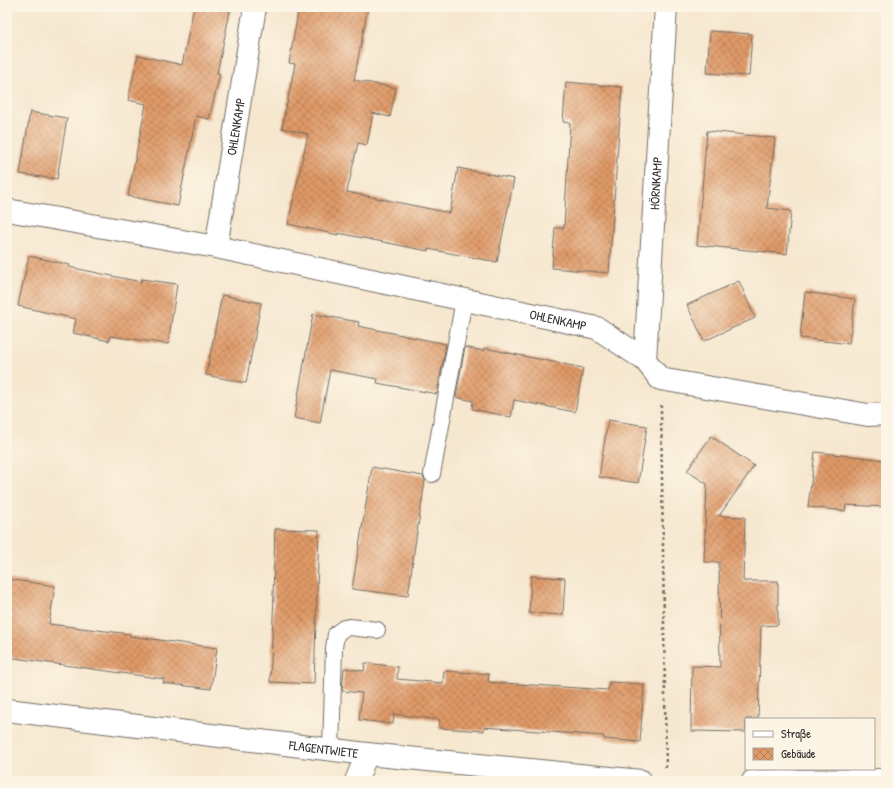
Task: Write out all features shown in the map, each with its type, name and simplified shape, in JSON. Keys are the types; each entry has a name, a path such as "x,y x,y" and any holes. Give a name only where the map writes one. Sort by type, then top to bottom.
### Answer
{"street":[{"name":"OHLENKAMP","path":"216,247 255,7"},
{"name":"HÖRNKAMP","path":"645,360 666,7"},
{"name":"OHLENKAMP","path":"7,210 216,247 596,328 645,360 660,379"},
{"path":"660,379 868,414 886,414"},
{"name":"FLAGENTWIETE","path":"7,710 331,750 640,781"},
{"path":"356,781 367,754"},
{"path":"753,781 886,780"}],"lane":[{"path":"432,474 464,300"},
{"path":"331,750 334,648 336,634 344,628 349,627 377,630"}],"path":[{"path":"660,379 666,773"}],"building":[{"path":"194,7 231,7 217,73 220,74 209,119 196,116 178,206 128,196 146,104 128,100 138,55 182,65"},
{"path":"299,7 368,7 354,80 396,88 390,117 373,113 367,145 358,143 347,192 450,213 458,168 514,179 497,262 428,249 428,251 338,233 338,235 288,224 308,134 282,128 295,64 289,63"},
{"path":"710,31 752,34 749,76 707,73"},
{"path":"566,82 622,87 609,273 552,268 555,228 564,228 570,123 563,122"},
{"path":"30,112 67,118 57,179 20,174"},
{"path":"707,131 775,138 767,208 791,211 787,254 697,245"},
{"path":"29,256 70,265 69,267 141,282 141,279 177,284 168,344 110,336 109,341 73,333 76,319 18,306"},
{"path":"739,281 755,318 704,341 687,305"},
{"path":"805,292 855,299 849,344 800,338"},
{"path":"222,295 261,303 246,383 206,375"},
{"path":"313,314 359,322 358,326 446,344 437,394 377,383 378,379 330,370 320,423 294,418"},
{"path":"465,347 483,351 484,348 583,368 575,412 514,400 511,417 472,409 473,401 456,397"},
{"path":"608,420 647,426 638,483 599,477"},
{"path":"711,436 754,466 719,516 745,517 743,581 778,581 778,625 761,626 758,718 745,718 745,732 691,731 692,666 720,667 719,562 704,562 707,484 687,471"},
{"path":"815,452 886,460 886,507 846,505 845,511 808,507"},
{"path":"372,467 423,476 425,481 408,596 352,589"},
{"path":"275,529 319,530 314,684 270,682"},
{"path":"531,576 565,578 563,615 529,613"},
{"path":"7,579 55,586 49,624 130,634 130,636 217,648 211,689 163,683 164,679 7,657"},
{"path":"365,663 398,667 397,679 443,683 444,671 489,674 488,682 608,690 609,682 644,684 640,742 604,739 604,736 484,727 484,731 439,728 440,720 394,714 393,724 359,720 362,693 342,691 344,668 364,671"}]}
